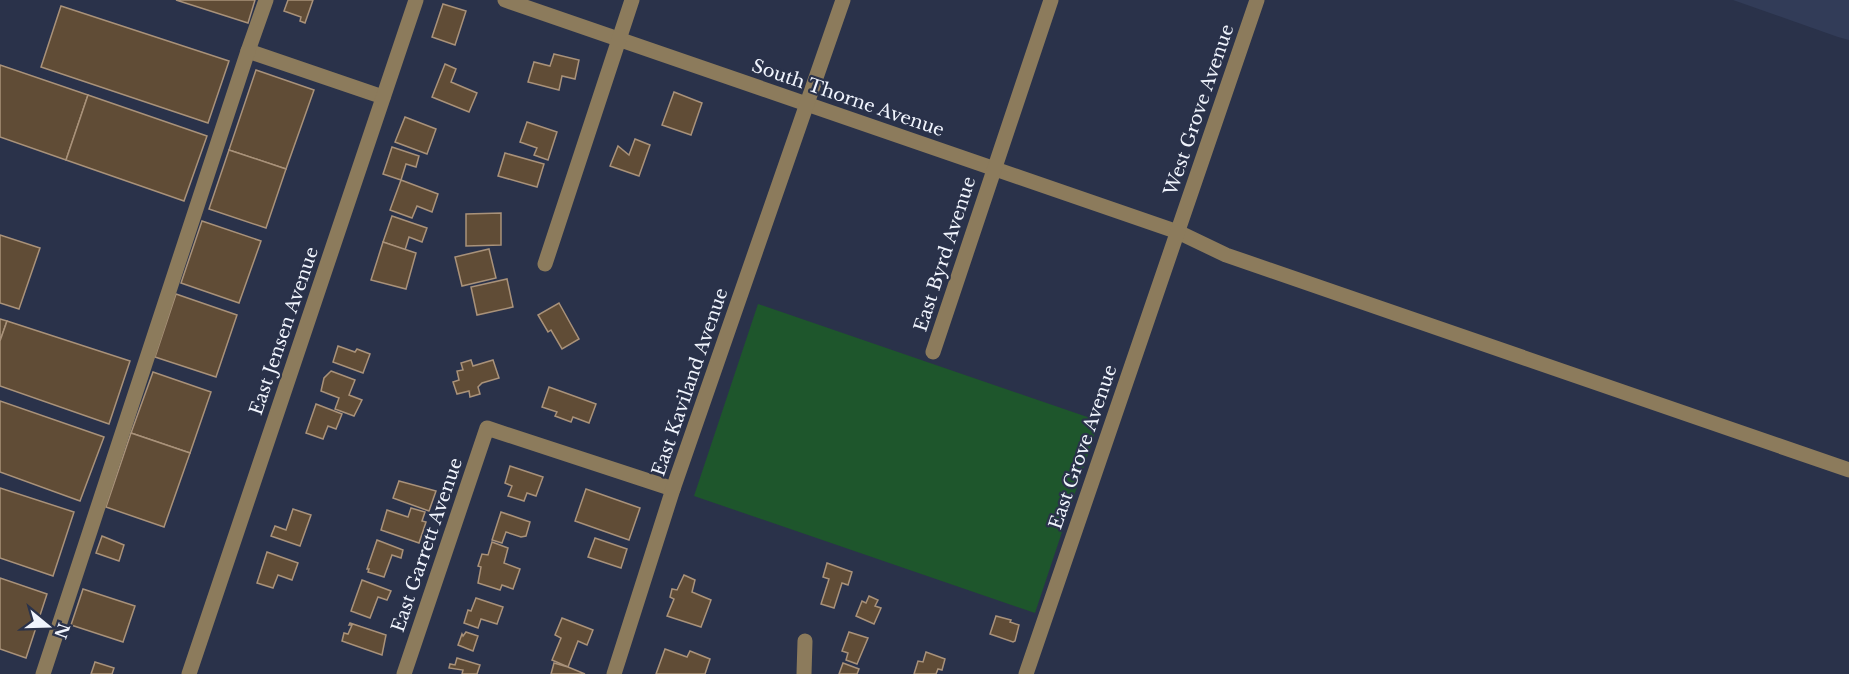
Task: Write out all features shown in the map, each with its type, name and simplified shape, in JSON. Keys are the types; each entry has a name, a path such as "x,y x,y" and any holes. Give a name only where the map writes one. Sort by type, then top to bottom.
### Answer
{"street":[{"path":"43,674 266,0"},
{"name":"East Jensen Avenue","path":"189,674 416,0"},
{"name":"South Thorne Avenue","path":"505,0 1178,232 1226,255 1849,470"},
{"path":"545,264 633,0"},
{"name":"East Kaviland Avenue","path":"614,674 673,489 843,0"},
{"name":"East Byrd Avenue","path":"933,352 1051,0"},
{"name":"West Grove Avenue","path":"1178,232 1257,0"},
{"path":"248,51 383,97"},
{"name":"East Grove Avenue","path":"1026,674 1178,232"},
{"name":"East Garrett Avenue","path":"404,674 487,428 673,489"},
{"path":"804,674 805,641"}],"shaded area":[{"path":"1733,0 1849,0 1849,40 1838,37"}],"green space":[{"path":"758,304 1099,421 1035,613 694,496"}],"building":[{"path":"176,0 255,0 248,23"},
{"path":"288,0 313,0 305,23 300,21 301,17 284,11"},
{"path":"443,4 466,11 455,45 432,37"},
{"path":"61,6 229,61 208,123 41,67"},
{"path":"554,54 579,60 575,79 562,76 559,90 528,82 534,62 550,66"},
{"path":"445,64 456,69 451,82 477,93 469,112 432,97"},
{"path":"0,65 88,95 66,160 0,137"},
{"path":"256,70 314,90 286,169 229,150"},
{"path":"674,92 702,103 691,135 662,125"},
{"path":"88,95 207,136 184,201 66,160"},
{"path":"405,117 436,129 427,154 395,142"},
{"path":"527,122 557,132 548,160 534,155 537,148 520,142"},
{"path":"635,139 650,145 639,176 610,166 618,146 629,155"},
{"path":"392,147 419,156 416,167 406,164 401,180 383,174"},
{"path":"229,150 286,169 266,228 209,209"},
{"path":"505,153 544,164 537,187 498,176"},
{"path":"401,180 438,194 432,212 417,206 412,218 390,210"},
{"path":"501,213 501,245 466,246 466,214"},
{"path":"392,216 427,228 422,242 409,237 405,250 383,242"},
{"path":"202,221 261,241 239,303 181,283"},
{"path":"0,235 40,248 19,309 0,303"},
{"path":"383,242 416,253 406,289 371,280"},
{"path":"489,249 496,278 462,286 455,257"},
{"path":"507,279 513,307 477,315 471,287"},
{"path":"176,294 237,315 216,377 155,357"},
{"path":"559,303 579,339 562,349 551,330 548,332 538,315"},
{"path":"0,319 7,321 0,341"},
{"path":"7,321 130,361 109,424 0,386 0,341"},
{"path":"338,346 370,354 363,373 333,362"},
{"path":"471,360 473,366 493,360 499,378 482,383 478,387 480,394 470,397 469,391 457,394 453,382 459,380 457,371 463,370 461,363"},
{"path":"331,371 355,380 349,395 362,400 354,416 335,409 339,398 321,391 324,378"},
{"path":"153,372 211,392 190,453 131,433"},
{"path":"549,387 596,404 589,423 573,417 571,422 555,416 557,412 542,407"},
{"path":"0,401 104,437 80,501 0,472"},
{"path":"316,404 342,414 336,429 328,426 323,439 306,433"},
{"path":"131,433 190,453 164,527 106,507"},
{"path":"510,466 543,477 536,496 527,493 524,501 508,496 512,486 505,483"},
{"path":"399,481 436,491 429,511 393,498"},
{"path":"0,488 74,512 53,576 0,558"},
{"path":"586,489 640,508 629,540 575,521"},
{"path":"411,508 425,512 422,521 426,522 419,543 381,530 387,510 408,517"},
{"path":"293,509 311,515 300,546 271,536 275,526 286,530"},
{"path":"501,512 530,522 526,536 521,537 506,532 502,543 492,540"},
{"path":"102,536 124,545 119,561 96,553"},
{"path":"595,538 627,549 621,568 588,557"},
{"path":"377,540 403,550 401,558 392,555 384,577 368,572 369,569 367,569"},
{"path":"492,542 508,548 504,563 520,569 513,589 502,585 500,590 478,583 481,567 478,566 482,554 488,555"},
{"path":"267,552 298,563 292,580 278,575 273,588 257,583"},
{"path":"827,563 852,572 848,585 842,583 834,608 821,604 829,579 823,577"},
{"path":"684,575 695,580 692,592 711,600 701,627 667,616 674,599 670,597 672,589 677,590"},
{"path":"0,578 47,594 26,658 0,649"},
{"path":"362,580 391,591 387,600 378,597 370,618 351,611"},
{"path":"83,589 135,606 123,642 71,625"},
{"path":"869,596 878,600 875,606 881,608 874,624 856,616 862,601 866,603"},
{"path":"476,598 503,607 497,624 481,619 478,628 464,623 468,610 471,611"},
{"path":"996,616 1019,625 1015,641 990,634"},
{"path":"562,618 593,630 587,645 578,641 568,667 552,660 561,638 555,635"},
{"path":"350,623 386,635 382,655 342,641 344,633 348,634 352,625 349,625"},
{"path":"466,632 478,636 473,651 458,645 462,634 463,636"},
{"path":"849,632 868,638 857,664 846,660 848,653 842,651"},
{"path":"665,649 687,657 690,651 710,659 705,674 656,674"},
{"path":"926,652 945,659 942,670 938,669 936,674 914,674 918,661 923,662"},
{"path":"457,658 480,665 477,674 462,674 463,670 449,668 450,664 455,665"},
{"path":"95,662 114,668 112,674 91,674"},
{"path":"554,663 568,667 585,674 551,674"},
{"path":"843,663 859,669 857,674 839,674"}]}
